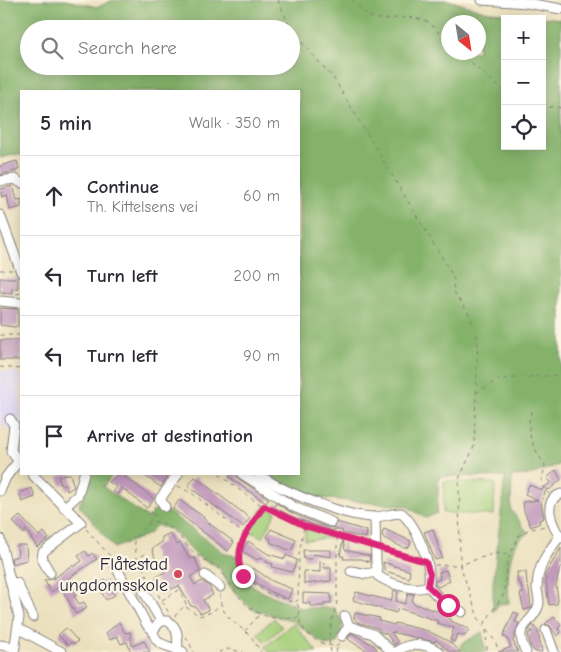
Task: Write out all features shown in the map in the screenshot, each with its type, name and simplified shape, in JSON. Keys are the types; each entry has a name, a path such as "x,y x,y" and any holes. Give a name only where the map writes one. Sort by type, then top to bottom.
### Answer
{"street":[{"path":"482,0 527,3 561,9"},
{"path":"0,181 15,179 20,182"},
{"path":"0,215 20,268"},
{"path":"0,301 20,307"},
{"path":"0,490 3,475 20,461 11,451 14,425 10,419"},
{"path":"33,475 81,523 43,552 42,559 50,573"},
{"path":"64,508 78,495 84,475"},
{"path":"163,504 177,475"},
{"path":"244,475 306,514 331,522"},
{"path":"259,475 277,497 357,515 375,517 404,510 415,531 430,574 428,586"},
{"path":"526,652 521,632 525,623 538,607 539,571 548,553 561,536 553,525 550,512 557,496"},
{"path":"375,517 376,572 378,576 389,582 418,588 428,586"},
{"path":"0,539 18,614 19,629 10,647"},
{"path":"116,566 147,624 153,630 157,641 163,646 179,651 179,627 168,621 161,622 153,630"},
{"path":"351,571 366,574 376,572"},
{"path":"205,575 220,588"},
{"path":"11,582 17,583 33,617"},
{"path":"428,586 441,600 462,612"},
{"path":"143,590 161,622"},
{"path":"345,616 349,626 373,634 394,652 412,644 429,647 439,652"},
{"path":"342,636 349,626"},
{"path":"19,629 62,652"},
{"path":"546,630 557,645"}],"path":[{"path":"278,0 287,20"},
{"path":"352,0 375,20 382,21 401,17 424,20 441,36"},
{"path":"300,39 334,78 450,271 454,280 453,291 471,317 478,338 474,447 459,479 460,565 476,612 500,652"},
{"path":"468,60 501,89"},
{"path":"546,109 554,106 561,108"},
{"path":"0,270 20,271"},
{"path":"0,335 20,335"},
{"path":"0,367 20,369"},
{"path":"475,394 499,379 561,375"},
{"path":"532,411 528,428 536,452 545,466 542,486 557,496"},
{"path":"220,475 270,510 287,516 305,526 433,565 460,565 495,553 511,555"},
{"path":"172,483 192,494 245,534"},
{"path":"270,510 277,497"},
{"path":"150,524 149,520 157,514 151,514 151,510 163,504"},
{"path":"264,506 245,534 239,553 243,576 272,596 297,603"},
{"path":"194,652 137,559 134,541 138,534 150,524 159,521 164,523 197,556 219,567 244,602 260,615 284,619 300,616"},
{"path":"81,523 101,544 116,566 146,554"},
{"path":"483,625 504,594 507,562 519,535 528,530 553,525"},
{"path":"305,526 299,554 297,603 300,606 300,623 309,635 330,646 338,646"},
{"path":"331,652 331,625 337,602 337,535"},
{"path":"225,576 220,588 221,605 229,619 252,638 261,652"},
{"path":"162,600 179,590 186,603 173,618"},
{"path":"185,606 200,616 212,612 221,605"},
{"path":"244,632 260,615"},
{"path":"486,630 487,652"},
{"path":"336,652 342,636"},
{"path":"219,652 228,649 243,652"}],"shaded area":[{"path":"0,371 16,372 20,376 20,430 4,428 0,418"}],"green space":[{"path":"0,0 65,0 98,7 113,0 448,0 484,11 522,15 501,15 501,150 546,150 546,17 561,19 561,464 530,475 512,476 511,510 528,533 515,546 509,565 509,603 499,604 493,612 493,584 505,477 439,476 437,513 426,518 406,506 319,498 283,484 270,475 300,475 300,90 20,90 20,155 18,154 0,158"},
{"path":"88,475 112,475 103,487 149,518 159,505 226,554 241,557 241,575 244,580 263,592 301,608 334,608 343,623 337,643 325,645 293,621 252,609 230,587 219,567 197,556 173,530 156,525 149,534 114,548 79,505 88,486"},
{"path":"444,481 495,483 494,515 443,513"},
{"path":"264,506 276,512 263,538 250,531"},
{"path":"305,525 331,533 330,538 305,540"},
{"path":"274,618 282,627 265,642 257,634"},
{"path":"293,623 317,652 269,652 265,647"},
{"path":"482,632 486,652 464,652 460,645"}],"building":[{"path":"17,161 19,169 0,175 0,166"},
{"path":"13,186 17,200 20,199 20,207 10,210 7,195 2,197 0,189"},
{"path":"0,278 18,278 18,288 12,289 12,293 0,292"},
{"path":"0,308 18,309 18,325 15,327 0,325"},
{"path":"0,340 20,340 20,360 0,360"},
{"path":"556,470 561,480 549,490 547,488 541,502 544,518 539,520 540,523 531,527 524,511 523,502 538,500 525,494 529,485 542,490 551,482 547,478"},
{"path":"70,475 74,487 67,491 65,484 61,485 58,477"},
{"path":"117,475 123,475 154,499 147,508 122,488 117,495 113,492 117,487 109,482"},
{"path":"143,475 162,475 167,478 161,487"},
{"path":"230,475 236,475 269,499 266,503 229,477"},
{"path":"195,477 250,518 243,527 188,486"},
{"path":"32,488 35,497 22,502 19,493"},
{"path":"179,500 204,517 234,542 228,551 173,509"},
{"path":"276,503 292,513 329,528 334,527 337,522 367,531 366,538 342,533 343,531 334,529 333,531 294,518 274,507"},
{"path":"20,516 39,536 44,532 49,539 37,547 25,529 25,534 13,522"},
{"path":"271,529 296,540 291,551 270,542 271,539 267,537"},
{"path":"384,529 411,541 409,547 404,548 384,538 382,535"},
{"path":"433,529 442,558 435,560 424,532"},
{"name":"Flåtestad ungdomsskole","path":"170,533 177,545 180,543 189,558 195,558 200,571 190,577 195,585 202,581 209,586 213,595 203,600 209,610 200,613 196,607 191,606 179,586 164,592 159,583 157,584 156,577 165,572 161,565 158,566 152,549 162,542 162,537"},
{"path":"343,540 345,550 370,556 369,562 362,559 343,559 344,556 340,556"},
{"path":"248,541 268,554 285,559 286,555 297,560 292,572 272,567 273,564 266,562 267,560 259,558 258,560 242,551"},
{"path":"17,545 26,545 27,560 12,564 11,558 18,556"},
{"path":"561,548 561,564 556,585 558,600 557,604 549,605 545,575"},
{"path":"303,550 331,550 331,557 313,554 312,559 304,559"},
{"path":"85,551 89,556 92,553 97,559 67,579 77,595 74,596 79,604 84,602 87,608 76,614 60,586 51,592 44,580 53,579 72,565 73,567 82,561 78,556"},
{"path":"320,561 324,563 324,568 331,568 331,581 304,584 304,571 320,572"},
{"path":"383,562 410,571 409,578 385,571"},
{"path":"253,568 272,581 292,589 288,599 271,592 247,577"},
{"path":"446,570 450,581 438,587 435,581 440,579 439,572"},
{"path":"517,572 526,572 531,608 524,610 520,594 523,593 521,584 518,583"},
{"path":"106,580 115,595 106,600 97,584"},
{"path":"394,590 398,592 396,601 405,604 408,594 414,594 412,602 414,604 447,614 446,617 451,619 451,621 469,629 465,636 458,634 454,642 450,640 454,628 437,623 438,621 398,608 396,613 353,600 356,592 391,601"},
{"path":"303,593 331,594 331,603 324,603 324,606 310,606 310,603 303,603"},
{"path":"514,612 519,614 515,622 519,623 513,641 518,652 499,652 511,647 507,638 503,636"},
{"path":"355,613 380,618 379,621 394,625 395,623 428,631 448,641 461,652 450,652 436,640 435,642 391,632 398,642 394,645 387,634 380,632 378,628 357,622 354,618"},
{"path":"554,617 561,625 558,629 561,632 557,636 550,626 545,624"},
{"path":"119,622 125,633 130,632 132,646 144,641 150,652 131,652 127,642 121,644 117,636 110,640 106,633"},
{"path":"533,625 538,631 542,652 535,652 530,645 528,633 532,632 529,630"},
{"path":"66,628 78,641 74,644 72,642 68,645 58,635"},
{"path":"351,633 375,646 378,652 370,652 355,644 348,639"}],"place":[{"name":"Flåtestad ungdomsskole","path":"178,574"}],"route":[{"path":"243,576 239,558 239,545 264,506 305,526 426,562 430,574 428,586 448,605"}]}
